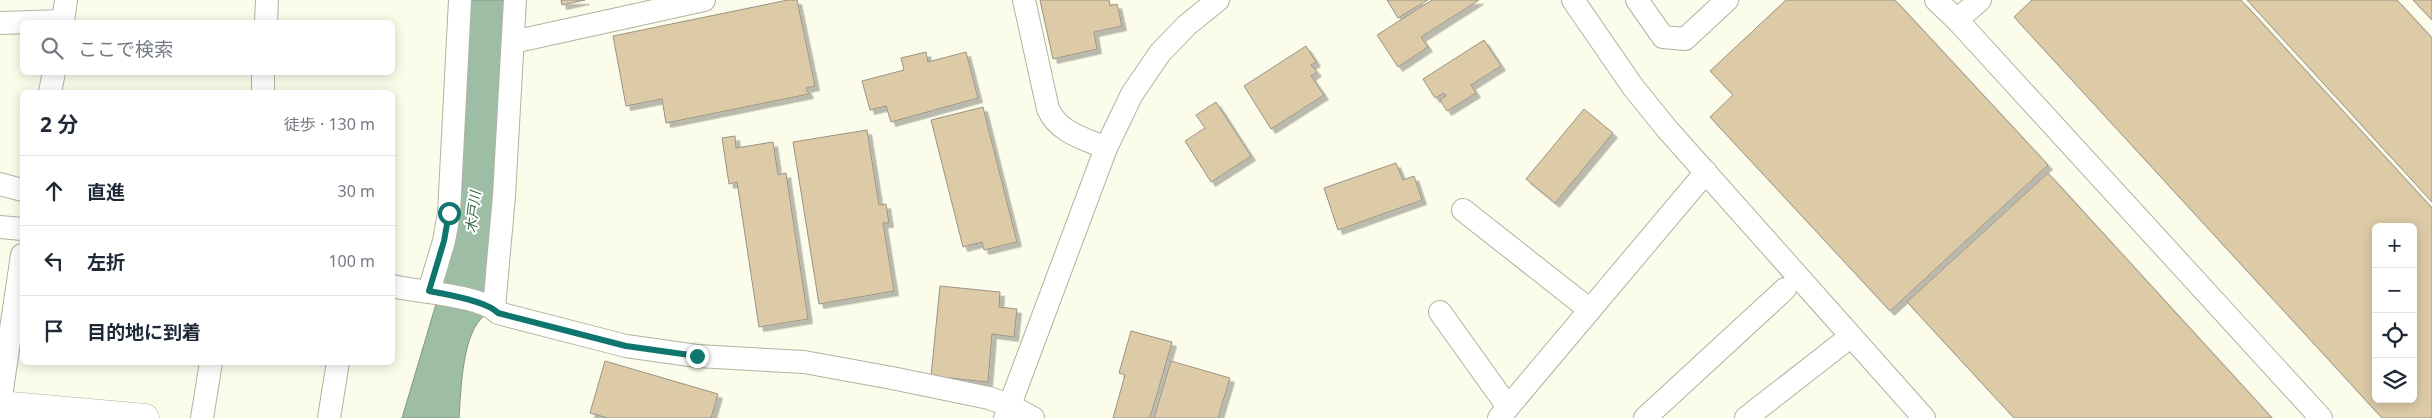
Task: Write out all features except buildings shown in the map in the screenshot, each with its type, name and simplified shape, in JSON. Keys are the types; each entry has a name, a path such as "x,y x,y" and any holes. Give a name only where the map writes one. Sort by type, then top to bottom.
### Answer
{"main road":[{"path":"0,404 145,418"}],"street":[{"path":"266,20 267,0"},
{"path":"432,291 449,213 460,0"},
{"path":"489,306 504,196 514,0"},
{"path":"512,42 704,0"},
{"path":"1024,0 1048,110 1063,129 1106,148"},
{"path":"1007,412 1106,148 1132,94 1160,53 1187,25 1218,0"},
{"path":"1573,0 1633,87 1850,337 1924,418"},
{"path":"1637,0 1664,37 1684,39 1727,0"},
{"path":"1936,0 1957,20 2321,418"},
{"path":"1957,20 1980,0"},
{"path":"0,22 64,15"},
{"path":"50,90 53,75"},
{"path":"263,90 264,75"},
{"path":"1440,312 1505,414 1706,172"},
{"path":"0,184 20,189"},
{"path":"1462,210 1590,310"},
{"path":"0,227 20,229"},
{"path":"0,404 20,269"},
{"path":"395,286 432,291 489,306 498,313 626,346 697,356 804,362 989,398 1007,412 1033,418"},
{"path":"1645,418 1785,289"},
{"path":"1746,418 1850,337"},
{"path":"202,418 211,365"},
{"path":"329,418 338,365"}],"water":[{"name":"木戸川","path":"467,0 507,0 485,315 477,323 467,348 462,378 459,418 402,418 436,304"}],"route":[{"path":"449,213 444,241 429,291 484,304 494,308 498,313 597,339 626,346 697,356"}]}
